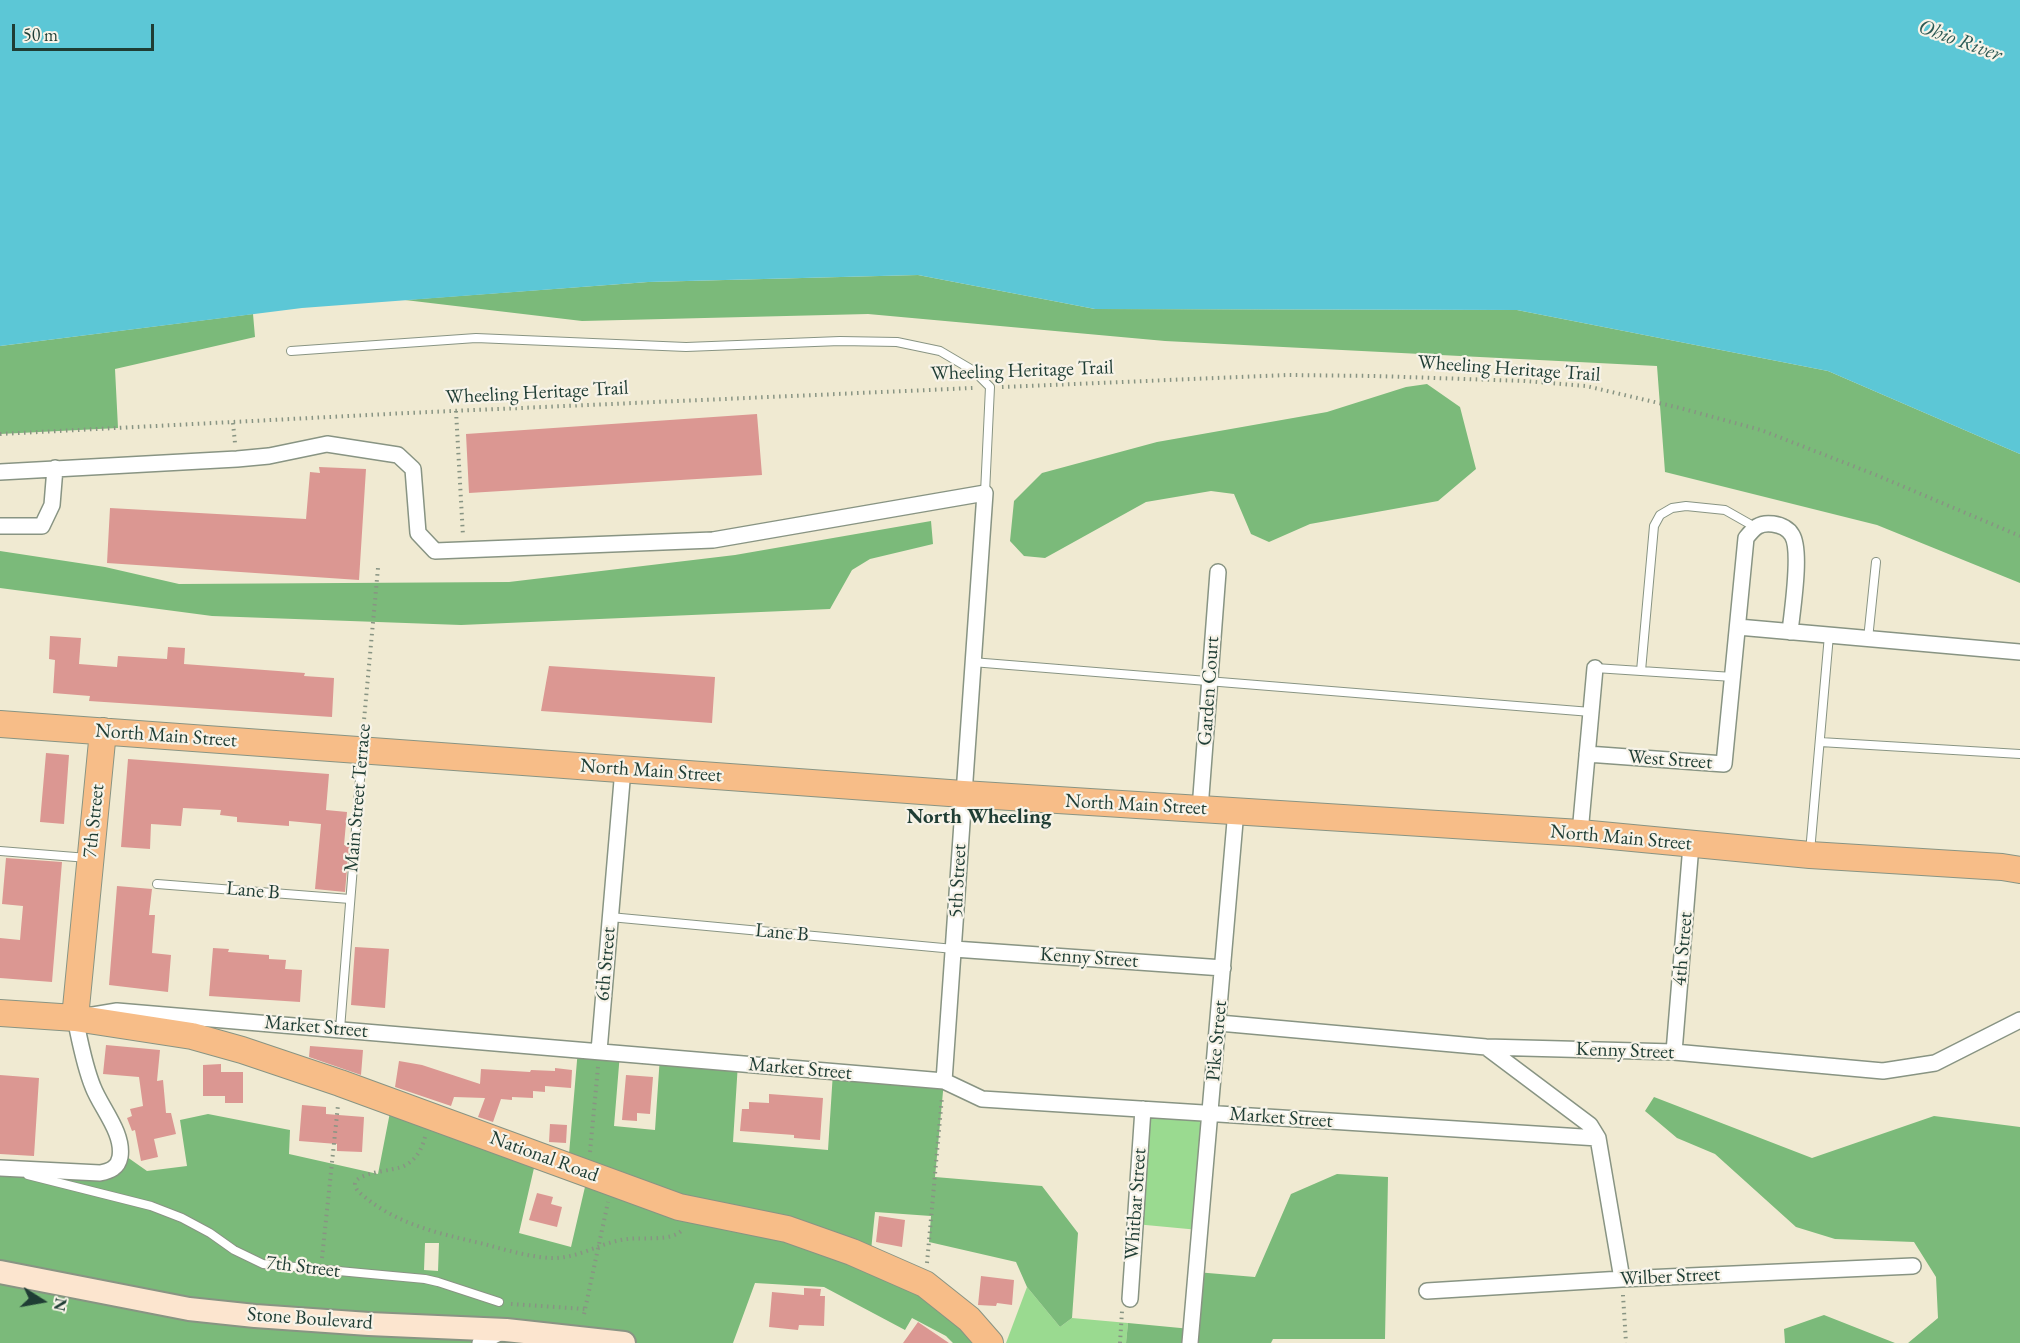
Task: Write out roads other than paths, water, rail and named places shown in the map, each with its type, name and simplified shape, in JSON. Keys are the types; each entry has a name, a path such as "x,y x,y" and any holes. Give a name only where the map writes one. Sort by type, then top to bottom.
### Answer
{"main road":[{"name":"North Main Street","path":"0,724 963,794 1580,833 1691,845 2020,870"},
{"name":"7th Street","path":"75,1018 103,731"},
{"name":"Market Street","path":"0,1013 75,1018"},
{"name":"National Road","path":"75,1018 192,1036 242,1050 689,1209 787,1229 852,1252 925,1284 962,1313 990,1343"}],"street":[{"path":"0,472 237,459 269,456 327,444 398,455 413,469 418,533 435,551 713,540 985,493"},
{"path":"0,526 42,526 52,505 55,468"},
{"name":"5th Street","path":"944,1082 985,493"},
{"path":"1755,527 1766,523 1781,525 1792,534 1797,550 1790,632"},
{"name":"West Street","path":"1587,754 1724,764 1746,538 1755,527"},
{"name":"Garden Court","path":"1200,809 1218,572"},
{"path":"1738,627 2020,652"},
{"path":"1580,833 1595,668"},
{"name":"6th Street","path":"599,1051 623,769"},
{"name":"Pike Street","path":"1190,1343 1236,810"},
{"name":"4th Street","path":"1674,1052 1691,845"},
{"name":"Kenny Street","path":"954,949 1223,968"},
{"name":"Market Street","path":"75,1018 117,1011 944,1082 982,1099 1598,1138"},
{"path":"0,1168 100,1173 109,1171 118,1164 119,1142 93,1087 75,1018"},
{"name":"Kenny Street","path":"1219,1023 1486,1047 1674,1052 1883,1071 1935,1063 2020,1020"},
{"path":"1486,1047 1590,1125 1598,1138 1622,1279"},
{"name":"Whitbar Street","path":"1126,1300 1143,1109"},
{"name":"Wilber Street","path":"1427,1291 1622,1279 1913,1266"},
{"name":"Stone Boulevard","path":"0,1272 189,1309 369,1324 506,1330 624,1343"},
{"path":"480,1343 506,1330"}],"lane":[{"path":"291,351 476,338 686,347 840,341 897,342 940,351 974,371 990,387 985,493"},
{"path":"1641,671 1654,526 1660,515 1672,508 1686,506 1725,510 1755,527"},
{"path":"1868,639 1876,562"},
{"path":"1810,855 1829,635"},
{"path":"972,662 1591,711"},
{"path":"1595,668 1733,677"},
{"path":"1820,742 2020,754"},
{"name":"Main Street Terrace","path":"340,1029 362,750"},
{"path":"0,851 91,858"},
{"name":"Lane B","path":"157,884 350,899"},
{"name":"Lane B","path":"610,917 954,949"},
{"name":"7th Street","path":"0,1168 151,1206 182,1218 210,1233 234,1250 263,1264 438,1282 499,1302"}],"water":[{"name":"Ohio River","path":"0,0 2020,0 2020,454 1828,371 1517,310 1095,309 918,275 648,282 302,308 0,346"}],"district":[{"name":"North Wheeling","path":"979,817"}]}
